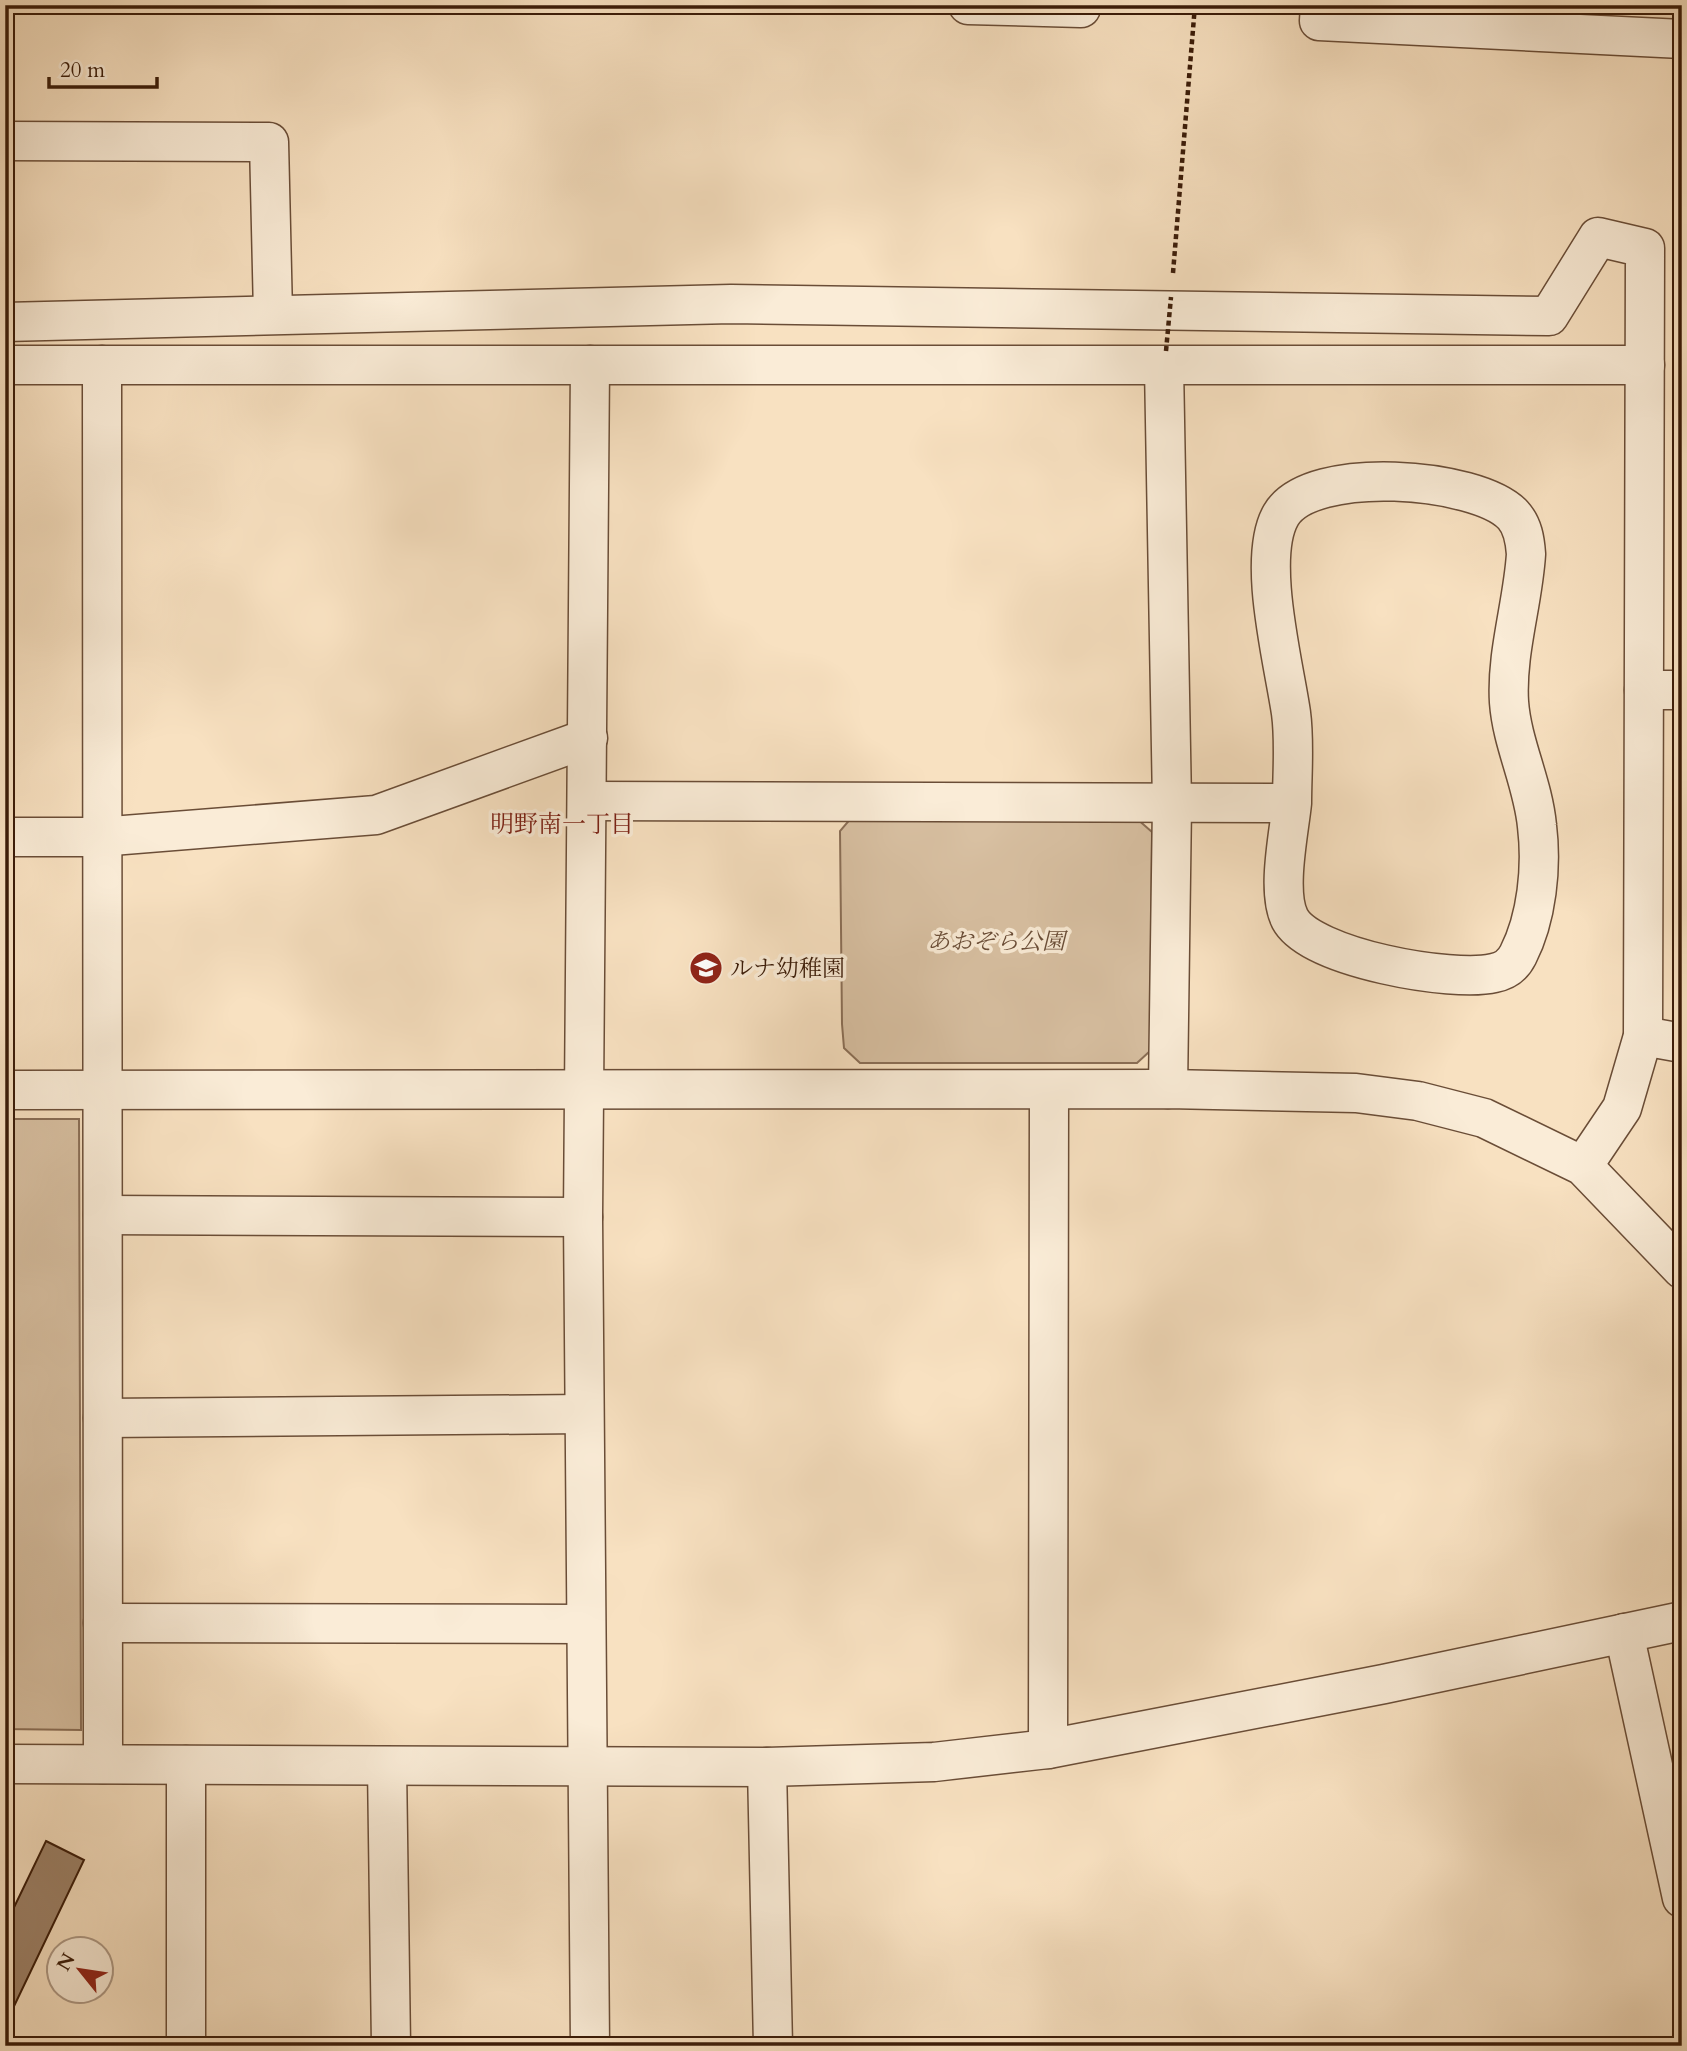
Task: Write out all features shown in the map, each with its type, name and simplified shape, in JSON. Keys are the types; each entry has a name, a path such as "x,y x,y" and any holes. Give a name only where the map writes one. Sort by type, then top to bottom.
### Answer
{"street":[{"path":"968,5 1067,8 1080,8 1081,5"},
{"path":"1320,5 1319,21 1682,39"},
{"path":"5,141 269,142 273,314"},
{"path":"5,321 731,304 1549,316 1598,237 1645,248 1643,1036 1622,1108 1583,1166"},
{"path":"5,365 590,365 1165,359 1645,365"},
{"path":"1165,359 1172,804 1168,1089"},
{"path":"102,365 99,837 103,1090 103,1764"},
{"path":"590,365 583,1217 590,2046"},
{"path":"1396,481 1483,496 1511,513 1525,538 1526,554 1509,699 1514,733 1537,825 1532,915 1516,959 1503,970 1488,974 1392,966 1344,954 1304,935 1290,918 1284,890 1292,803 1291,715 1277,639 1272,547 1274,531 1290,503 1313,489 1333,484 1396,481"},
{"path":"1644,690 1682,690"},
{"path":"5,837 99,837 376,815 588,738"},
{"path":"587,801 1292,803"},
{"path":"1643,1036 1682,1043"},
{"path":"5,1090 1168,1089 1356,1093 1418,1101 1484,1118 1583,1166 1682,1269"},
{"path":"1048,1749 1049,1090"},
{"path":"103,1215 583,1217"},
{"path":"103,1418 584,1414"},
{"path":"5,1764 767,1767 934,1762 1048,1749 1682,1620"},
{"path":"103,1623 585,1624"},
{"path":"1624,1633 1682,1898"},
{"path":"186,1765 186,2046"},
{"path":"387,1766 391,2046"},
{"path":"767,1767 773,2046"}],"path":[{"path":"1165,359 1195,5"}],"green space":[{"name":"あおぞら公園","path":"852,817 1136,818 1152,832 1150,1051 1137,1063 860,1063 844,1048 842,1024 840,831"},
{"path":"5,1119 79,1119 81,1730 5,1729"}],"building":[{"path":"46,1841 84,1860 5,2025 5,1926"}],"place":[{"name":"ルナ幼稚園","path":"706,968"}],"district":[{"name":"明野南一丁目","path":"562,824"}]}
